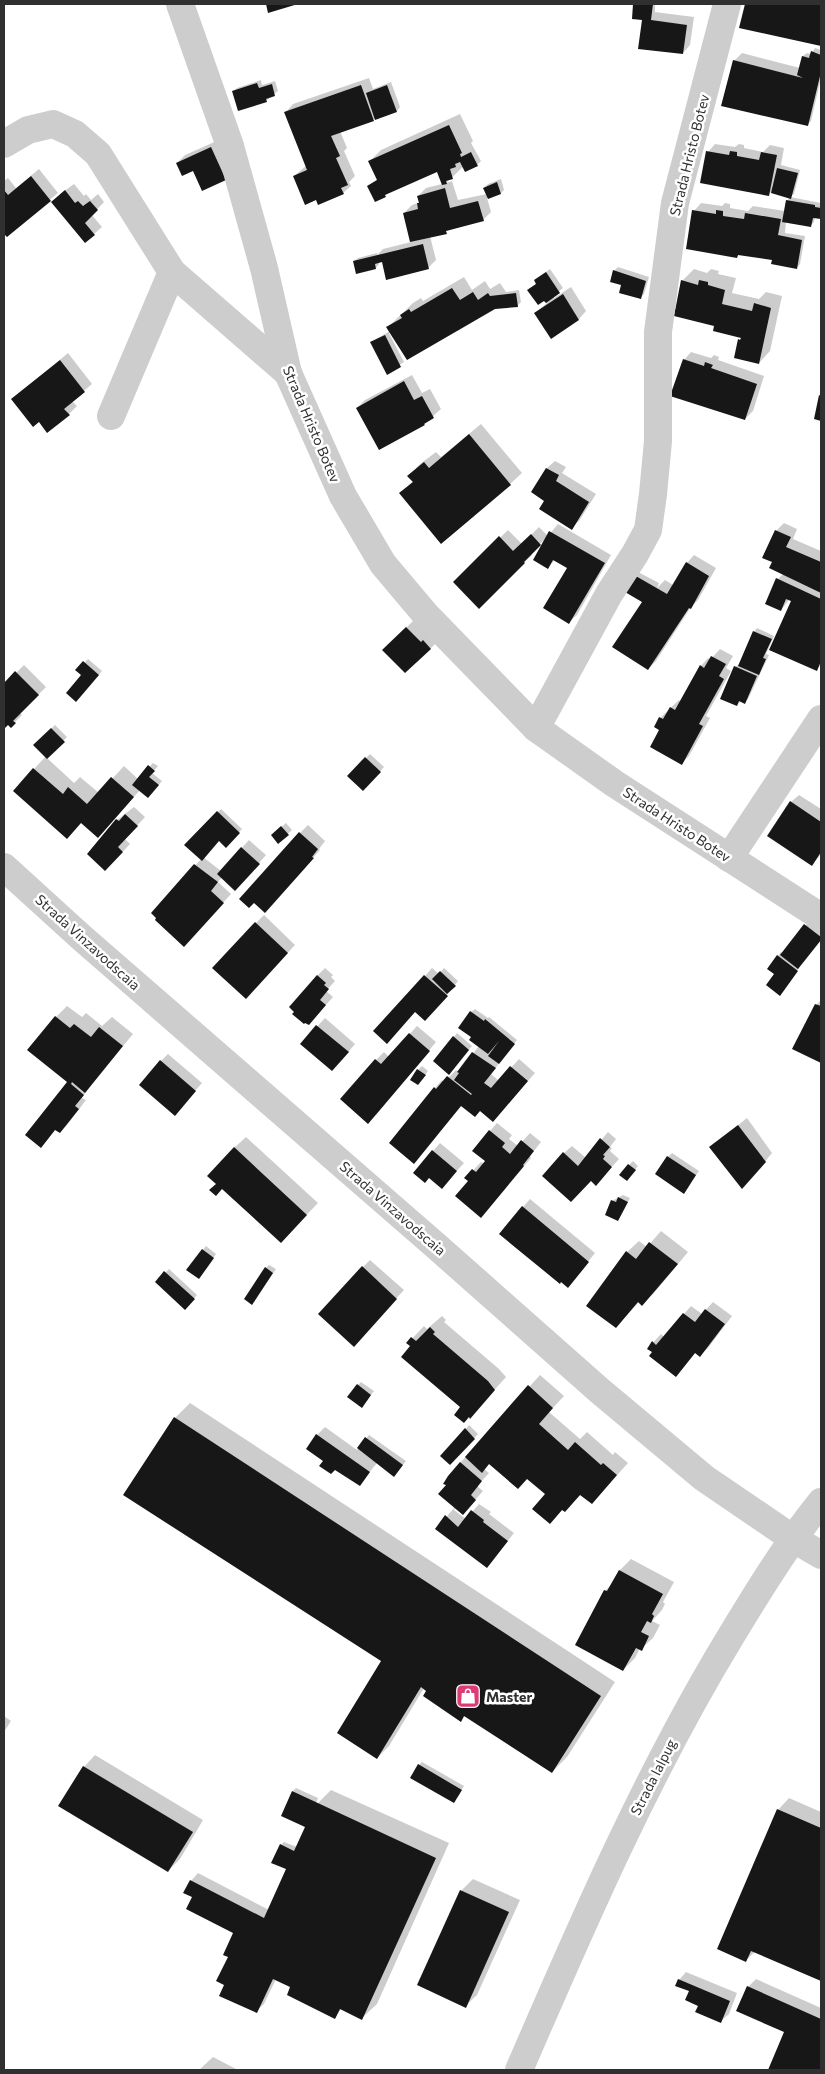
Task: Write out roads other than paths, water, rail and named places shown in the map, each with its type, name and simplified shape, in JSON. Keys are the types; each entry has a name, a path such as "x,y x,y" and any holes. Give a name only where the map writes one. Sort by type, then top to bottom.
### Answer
{"street":[{"name":"Strada Hristo Botev","path":"180,4 230,146 264,268 288,374 343,496 383,564 426,615 536,728 615,784 821,917"},
{"name":"Strada Hristo Botev","path":"536,728 609,594 648,530 654,494 658,441 658,332 676,203 727,4"},
{"path":"4,144 28,130 53,124 75,134 98,154 172,272 288,374"},
{"path":"111,416 172,272"},
{"path":"729,858 821,719"},
{"name":"Strada Vinzavodscaia","path":"4,867 82,938 600,1391 704,1478 792,1538 821,1555"},
{"name":"Strada Ialpug","path":"519,2070 634,1812 703,1682 792,1538 821,1502"}],"place":[{"name":"Master","path":"468,1696"}]}
